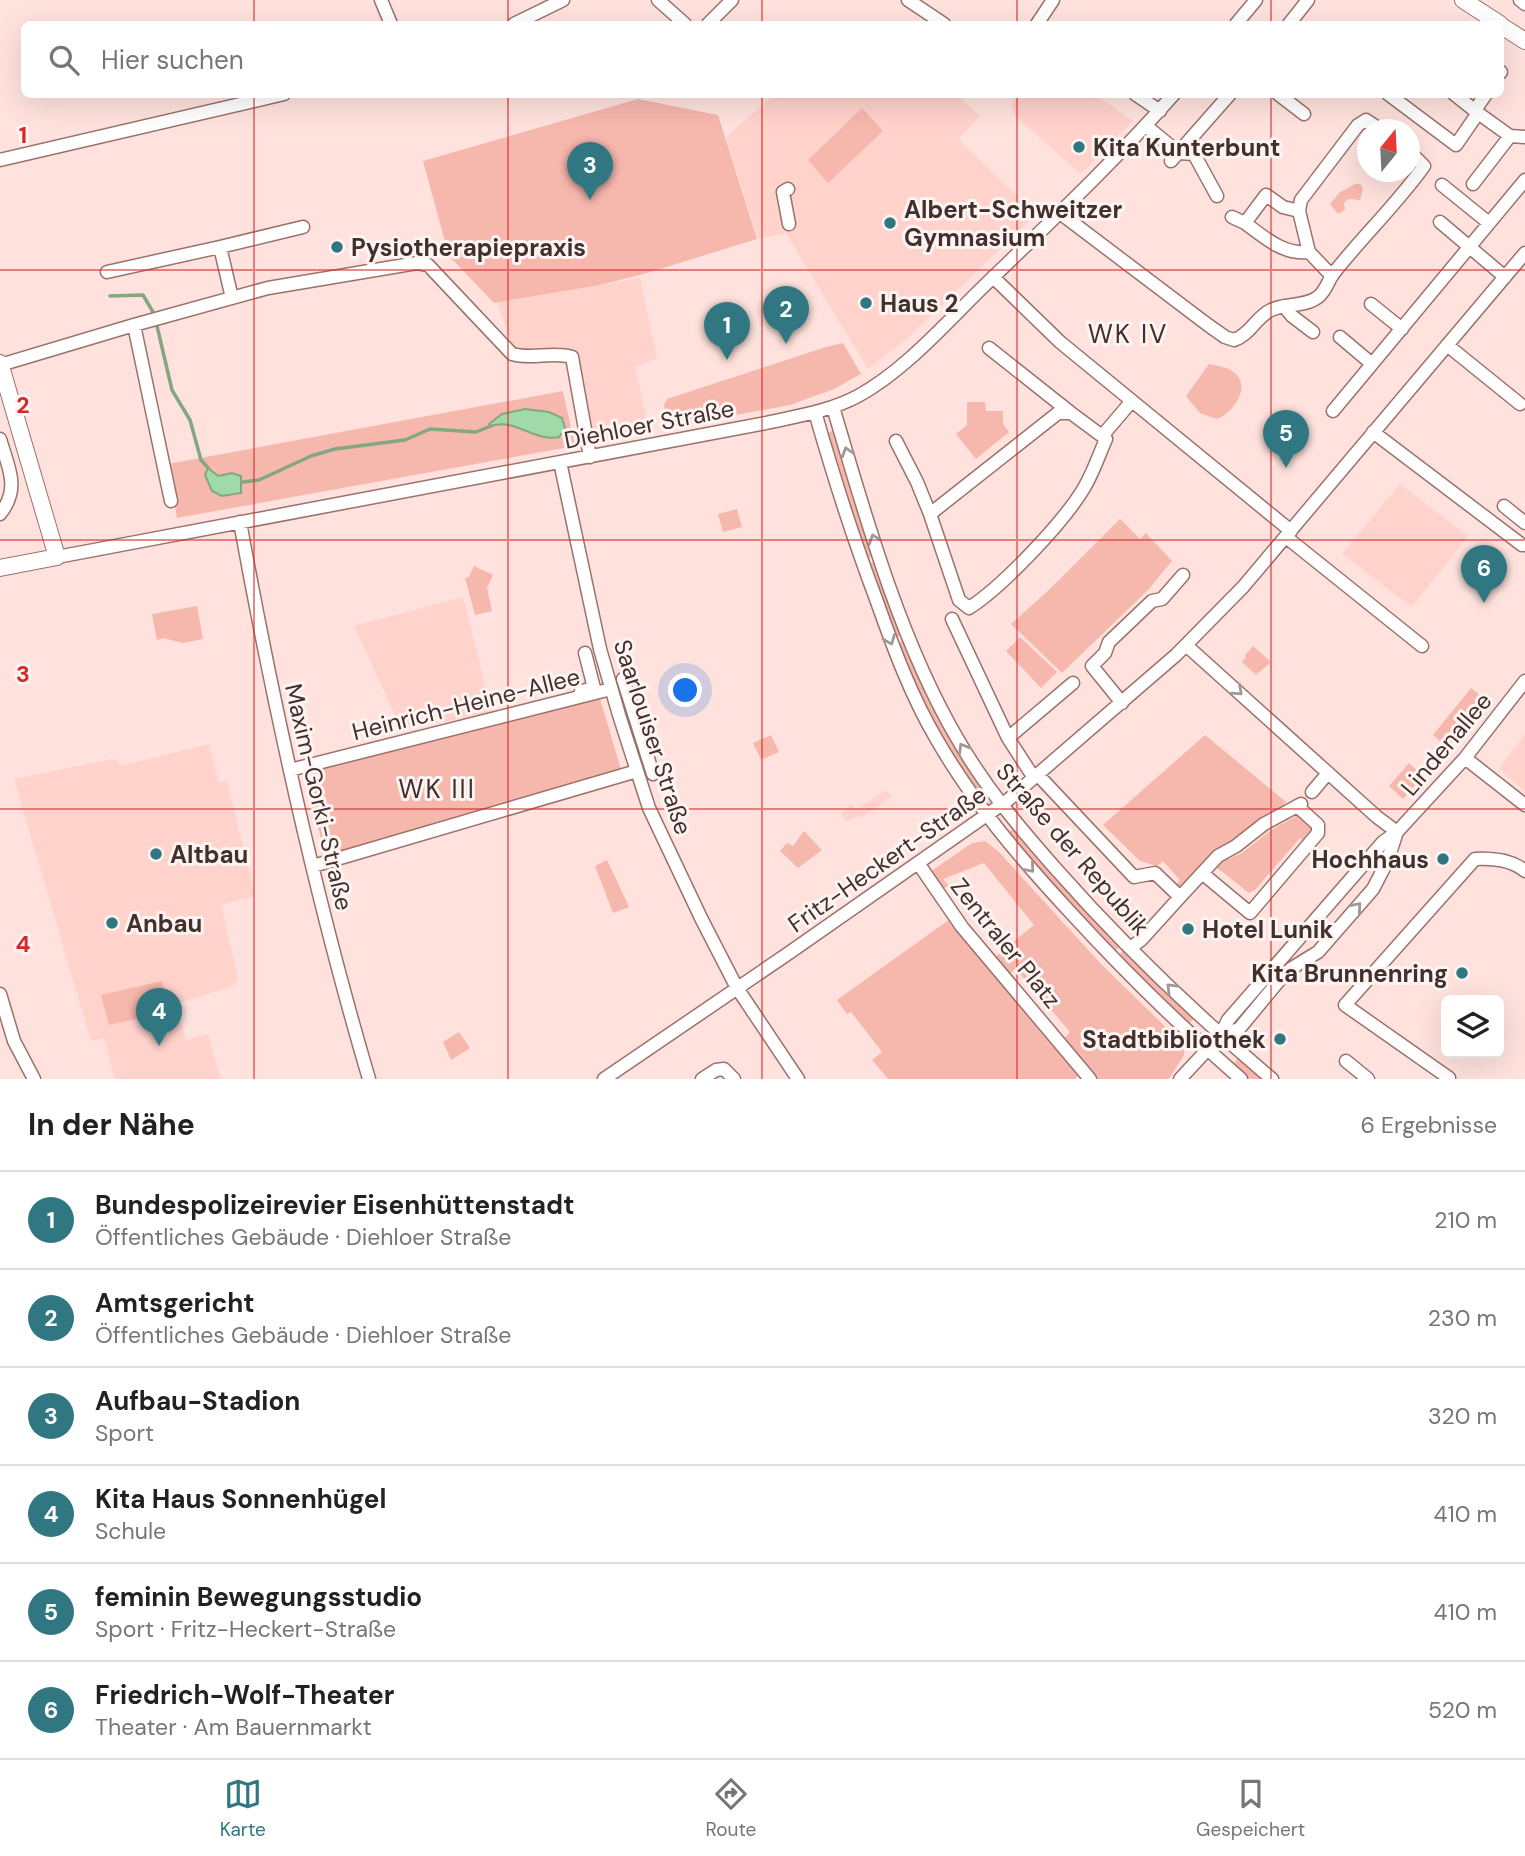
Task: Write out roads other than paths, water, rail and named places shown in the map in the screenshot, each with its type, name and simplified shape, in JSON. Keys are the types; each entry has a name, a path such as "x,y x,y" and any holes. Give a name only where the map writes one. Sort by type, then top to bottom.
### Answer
{"main road":[{"path":"1463,0 1494,21"},
{"path":"1504,28 1525,41"},
{"path":"0,364 57,558 0,568"}],"street":[{"path":"381,0 390,21"},
{"path":"520,21 563,0"},
{"path":"658,0 682,21"},
{"path":"711,21 732,0"},
{"path":"908,0 940,21"},
{"path":"1039,21 1053,0"},
{"path":"1238,21 1256,0"},
{"path":"1291,21 1308,0"},
{"path":"1520,0 1525,4"},
{"path":"0,160 267,98"},
{"path":"1141,98 1160,111"},
{"name":"Diehloer Straße","path":"57,558 590,457 833,407 859,396 886,378 1060,213 1171,98"},
{"path":"1175,157 1227,98"},
{"path":"1283,98 1304,114"},
{"path":"1393,98 1456,145 1484,98"},
{"path":"1459,98 1510,136 1525,137"},
{"path":"1146,126 1175,157"},
{"path":"1332,276 1309,252 1299,211 1301,200 1357,126"},
{"path":"1473,184 1510,136"},
{"path":"1175,157 1194,154 1217,196"},
{"path":"1333,411 1525,180"},
{"path":"1060,213 1229,339 1239,338 1266,313 1310,301 1318,296 1413,182"},
{"path":"1442,185 1489,223"},
{"path":"788,189 783,192 789,225"},
{"path":"1245,223 1266,195 1283,207 1299,211"},
{"path":"1232,217 1280,247 1296,254 1309,252"},
{"path":"1440,222 1504,277"},
{"path":"107,272 303,227"},
{"path":"220,247 232,298"},
{"name":"Fritz-Heckert-Straße","path":"604,1079 986,816 1036,777 1187,646 1243,587 1525,253"},
{"path":"0,364 268,288 417,263 428,265 512,354 525,358 563,354 572,357 590,457"},
{"path":"993,277 1060,342 1422,646"},
{"path":"1371,304 1402,329"},
{"path":"1284,306 1292,316 1313,332"},
{"path":"134,325 171,501"},
{"path":"1340,337 1372,364"},
{"path":"1447,345 1520,404"},
{"path":"896,441 930,514 959,600 969,608 985,597 1057,523 1084,488 1106,439 989,348"},
{"path":"1102,436 1131,402"},
{"name":"Straße der Republik","path":"833,407 879,553 909,637 955,736 1000,805 1077,893 1130,948 1220,1036 1272,1079"},
{"name":"Straße der Republik","path":"815,412 862,563 891,643 936,739 986,816 1044,884 1112,958 1207,1050 1241,1079"},
{"path":"930,514 1058,413 1071,413"},
{"path":"1373,432 1525,545"},
{"path":"0,439 12,481 12,497 0,514"},
{"name":"Saarlouiser Straße","path":"560,462 582,574 611,689 658,829 737,988 798,1079"},
{"path":"1504,506 1525,523"},
{"name":"Maxim-Gorki-Straße","path":"240,522 275,709 337,967 369,1079"},
{"path":"1122,703 1092,666 1105,653 1109,642 1152,601 1161,598 1183,575"},
{"path":"952,620 1008,738 1036,777 1134,877 1155,873 1180,897"},
{"path":"1187,646 1397,832"},
{"path":"573,698 572,693 594,688 585,653"},
{"path":"622,679 653,774"},
{"name":"Lindenallee","path":"1207,1050 1220,1036 1228,1020 1383,842 1397,832 1465,758 1525,681"},
{"path":"1008,738 1073,683"},
{"name":"Heinrich-Heine-Allee","path":"290,770 611,689"},
{"path":"1465,758 1525,805"},
{"path":"313,866 637,771"},
{"path":"1312,792 1328,773"},
{"path":"1130,948 1141,940 1202,873 1218,856 1265,824 1299,805 1318,825 1318,833 1250,913 1202,873"},
{"name":"Lindenallee","path":"1220,1036 1239,1029 1282,977 1318,952 1373,889 1387,862 1397,832"},
{"path":"1449,1079 1345,1005 1475,859 1489,858 1523,864"},
{"name":"Zentraler Platz","path":"918,863 962,927 1090,1079"},
{"path":"0,994 14,1041 34,1079"},
{"path":"1180,1079 1207,1050"},
{"path":"1346,1061 1368,1079"},
{"path":"702,1079 716,1070 724,1069 734,1079"}],"waterway":[{"path":"110,296 143,295 153,312"},
{"path":"157,326 172,390 190,420 201,460 208,468"},
{"path":"243,482 259,480 311,456 335,449 405,440 430,429 476,432 491,426"}],"place":[{"name":"Kita Kunterbunt","path":"1079,147"},
{"name":"Aufbau-Stadion","path":"590,200"},
{"name":"Albert-Schweitzer Gymnasium","path":"890,223"},
{"name":"Pysiotherapiepraxis","path":"337,247"},
{"name":"Haus 2","path":"866,303"},
{"name":"Amtsgericht","path":"786,344"},
{"name":"Bundespolizeirevier Eisenhüttenstadt","path":"727,360"},
{"name":"feminin Bewegungsstudio","path":"1286,468"},
{"name":"Friedrich-Wolf-Theater","path":"1484,603"},
{"name":"Altbau","path":"156,854"},
{"name":"Hochhaus","path":"1443,859"},
{"name":"Anbau","path":"112,923"},
{"name":"Hotel Lunik","path":"1188,929"},
{"name":"Kita Brunnenring","path":"1462,973"},
{"name":"Stadtbibliothek","path":"1280,1039"},
{"name":"Kita Haus Sonnenhügel","path":"159,1046"}],"district":[{"name":"WK IV","path":"1128,334"},
{"name":"WK III","path":"437,789"}]}
